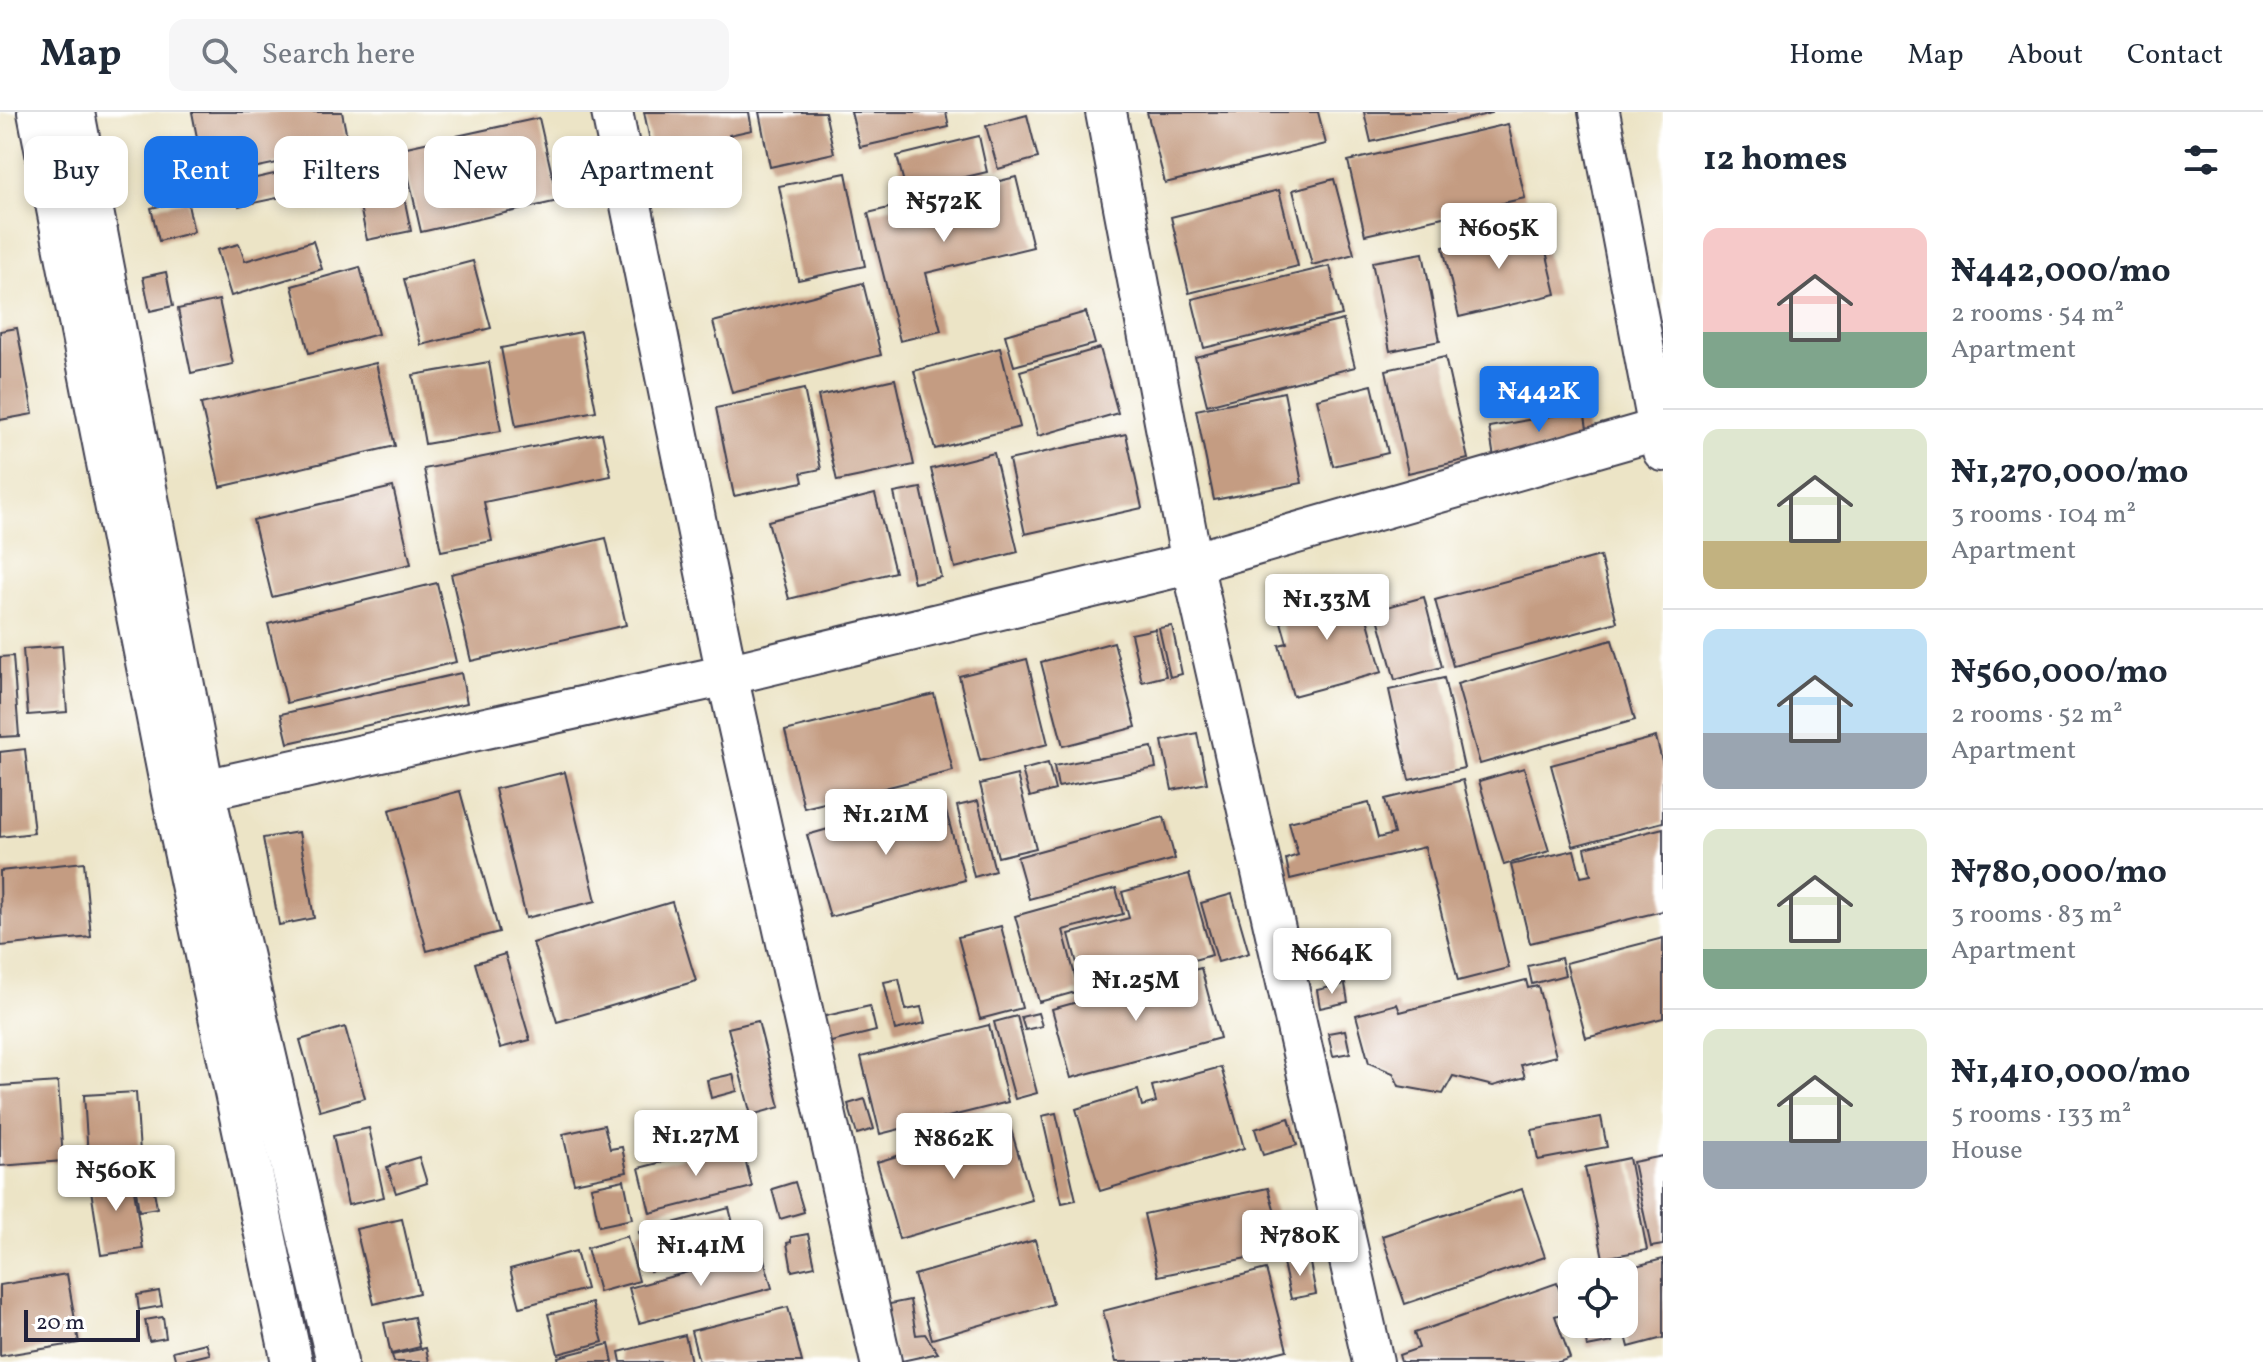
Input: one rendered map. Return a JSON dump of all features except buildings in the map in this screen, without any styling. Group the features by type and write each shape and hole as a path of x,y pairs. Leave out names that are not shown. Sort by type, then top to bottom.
{"street":[{"path":"38,112 172,794 288,1346 328,1322"},
{"path":"74,112 204,790 337,1362"},
{"path":"612,112 727,675 881,1362"},
{"path":"1106,112 1192,563 1373,1362"},
{"path":"204,790 727,675 1192,563 1662,436 1599,112"}]}
